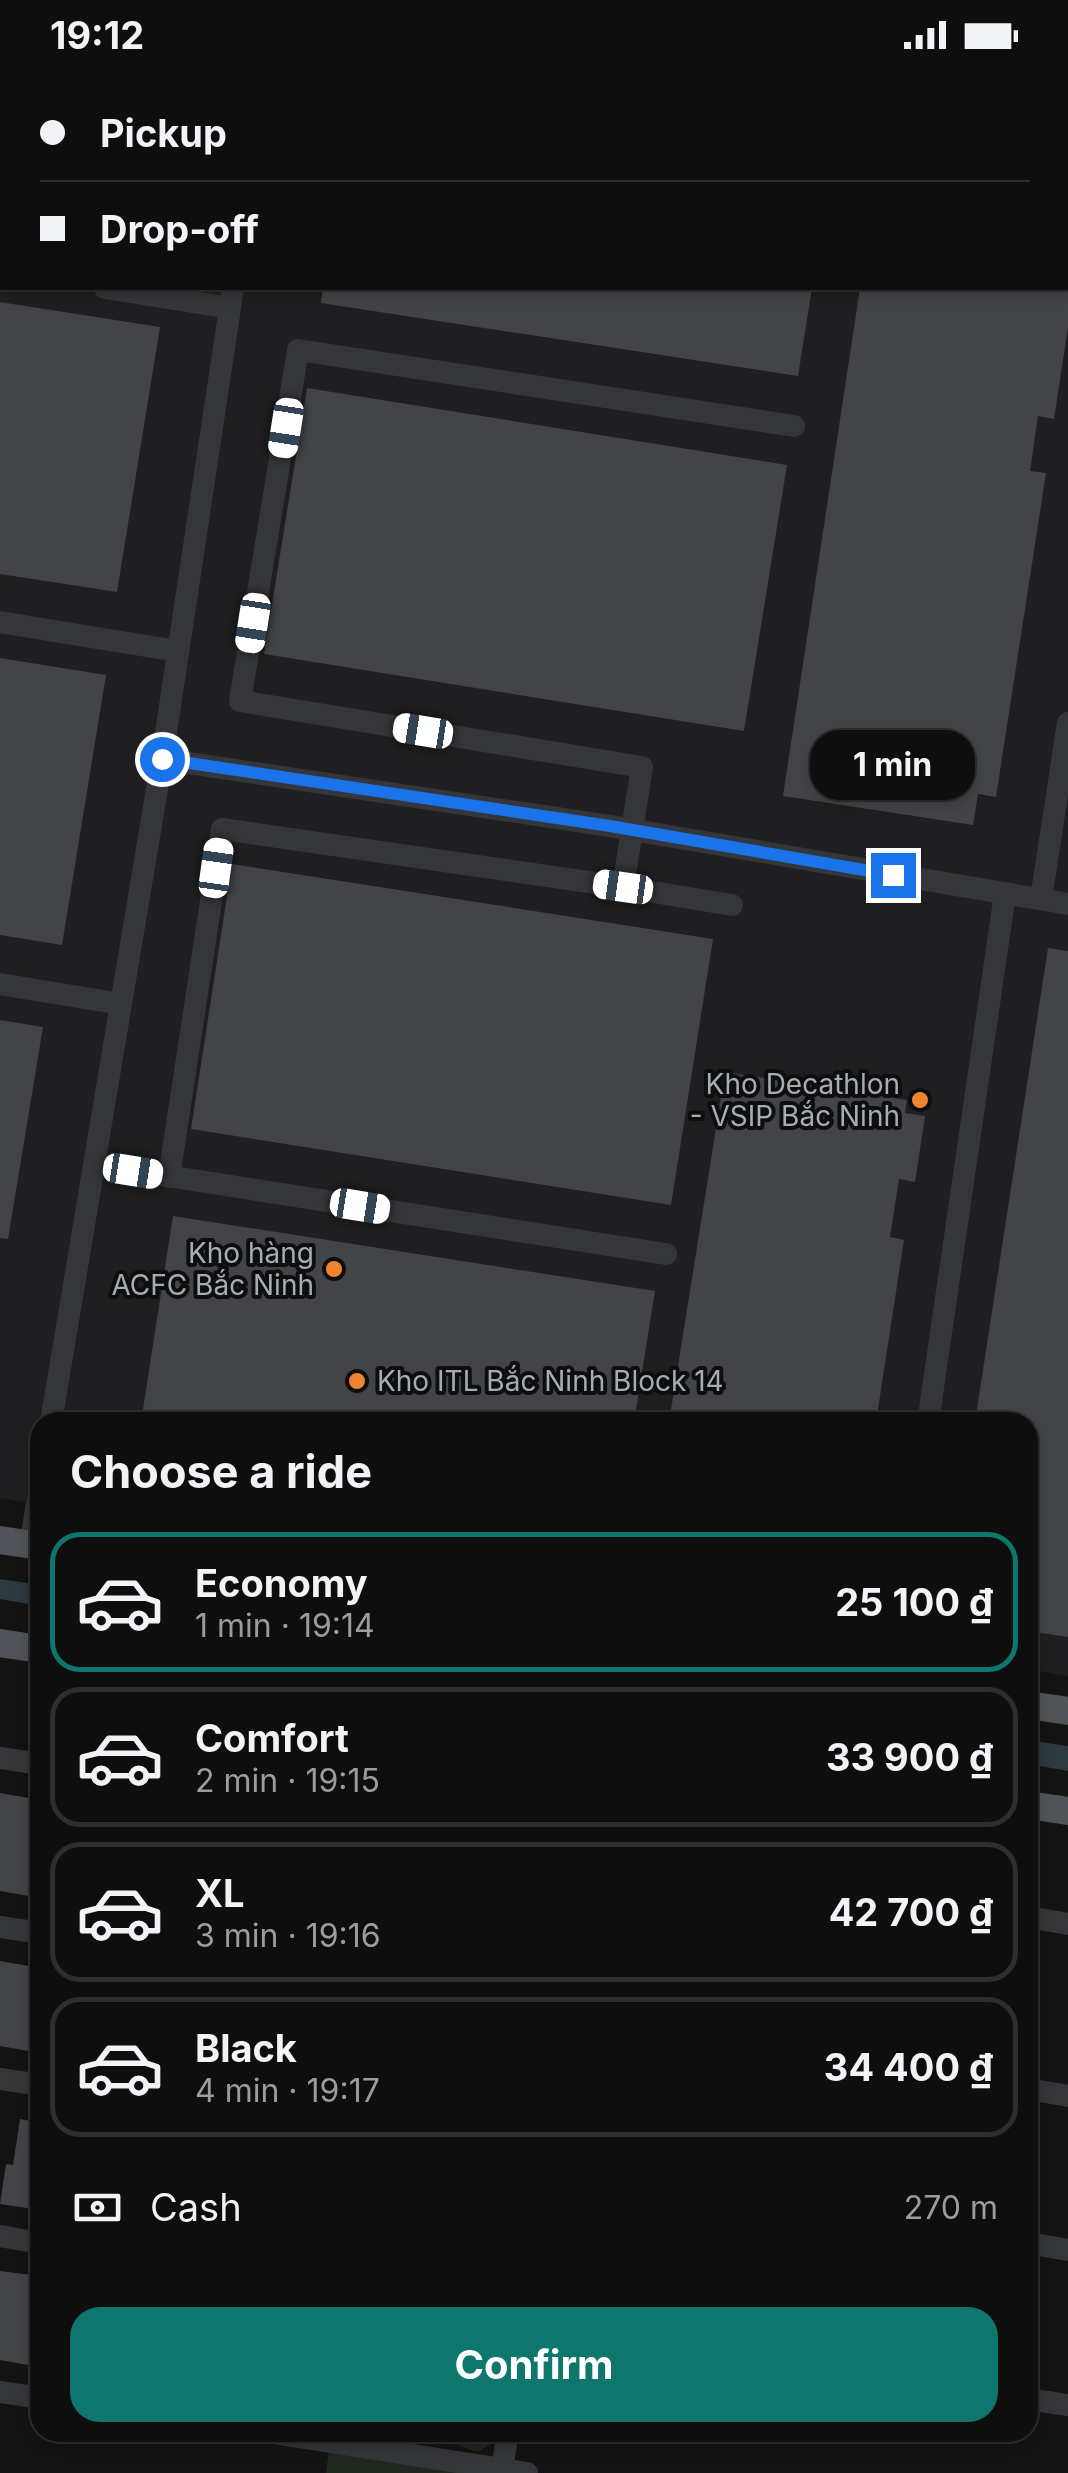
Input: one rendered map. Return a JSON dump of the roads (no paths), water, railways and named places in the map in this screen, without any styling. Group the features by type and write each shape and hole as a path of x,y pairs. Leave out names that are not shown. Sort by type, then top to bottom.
{"main road":[{"path":"0,1540 30,1544"},
{"path":"0,1643 30,1648"},
{"path":"1038,1706 1068,1711"},
{"path":"1038,1806 1068,1811"}],"street":[{"path":"53,1412 97,1166 231,298 131,290"},
{"path":"623,887 642,766 240,701 298,350 794,426"},
{"path":"0,622 177,651"},
{"path":"1040,900 1059,843 1068,723"},
{"path":"162,759 632,830 1068,904"},
{"path":"169,1177 222,829 732,905"},
{"path":"929,1412 1005,894"},
{"path":"0,984 122,1004"},
{"path":"97,1166 666,1254"},
{"path":"0,1758 30,1762"},
{"path":"1038,1920 1068,1924"},
{"path":"0,1927 30,1932"},
{"path":"0,2078 30,2083"},
{"path":"1038,2091 1068,2096"},
{"path":"0,2236 30,2241"},
{"path":"1038,2246 1068,2250"},
{"path":"0,2392 30,2396"},
{"path":"1038,2401 1068,2406"},
{"path":"330,2442 527,2473"},
{"path":"432,2458 434,2442"},
{"path":"502,2468 506,2442"}],"place":[{"name":"Kho Decathlon - VSIP Bắc Ninh","path":"920,1100"},
{"name":"Kho hàng ACFC Bắc Ninh","path":"334,1269"},
{"name":"Kho ITL Bắc Ninh Block 14","path":"357,1381"}]}
